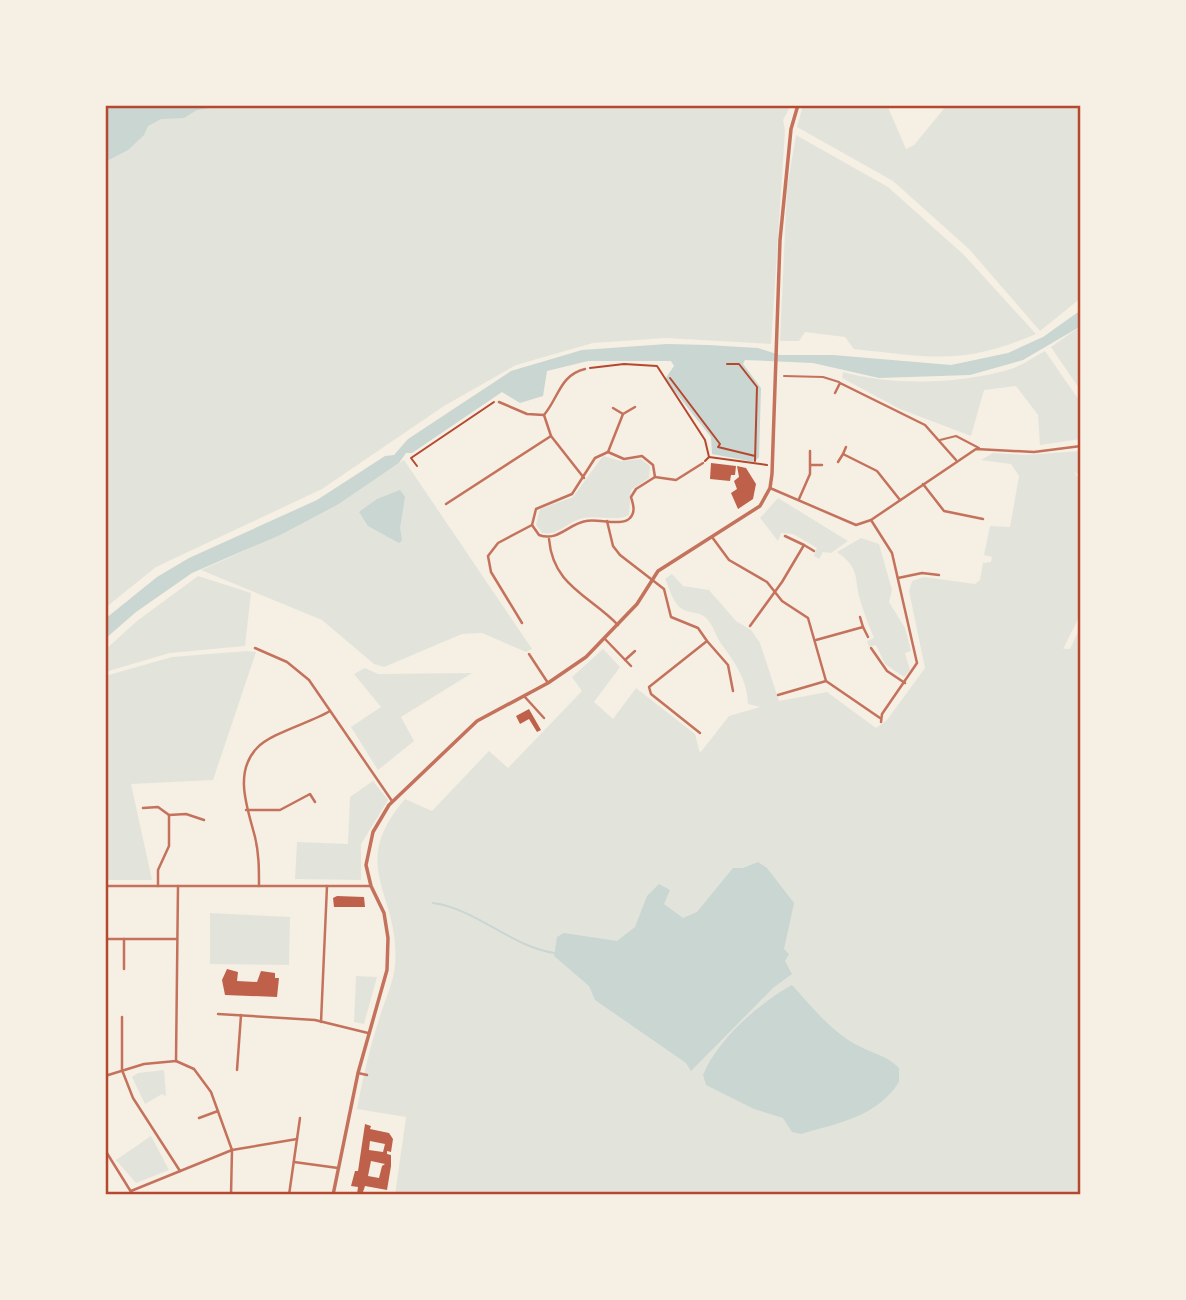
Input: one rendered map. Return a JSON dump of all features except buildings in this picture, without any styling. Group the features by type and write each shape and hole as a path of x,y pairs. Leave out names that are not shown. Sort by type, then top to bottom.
{"street":[{"path":"333,1195 358,1073 387,970 384,913 371,886 366,865 373,832 392,801 472,726 575,667 637,604 664,567 760,506 770,488 780,240 791,128 798,105"},
{"path":"544,415 556,400 558,388 570,374 585,369"},
{"path":"835,393 840,383 925,425 956,460"},
{"path":"499,402 527,414 544,415"},
{"path":"522,623 491,572 489,552 498,543 532,525 536,509 565,498 577,489 596,458 608,452 623,414 635,407"},
{"path":"613,408 623,414"},
{"path":"544,415 551,436 584,478"},
{"path":"446,504 551,436"},
{"path":"770,488 799,499 848,524 871,520 956,460 979,449 1034,452 1081,446"},
{"path":"838,462 846,447"},
{"path":"799,499 811,465 810,451"},
{"path":"608,452 624,459 642,456 648,459 653,465 654,477"},
{"path":"843,454 877,471 900,500"},
{"path":"532,525 539,535 548,537 556,536 580,522 626,521 631,518 633,492 654,477 676,480 703,463"},
{"path":"811,465 822,465"},
{"path":"923,484 944,511 983,519"},
{"path":"712,537 729,559 768,582 782,601 808,618 827,681 881,720 917,663 889,547 871,520"},
{"path":"607,521 613,546 630,565 664,589 671,617 698,628 728,664 733,691"},
{"path":"785,536 814,551"},
{"path":"548,537 550,552 569,587 594,602 618,625"},
{"path":"750,626 782,582 804,545"},
{"path":"898,579 922,573 939,575"},
{"path":"515,613 521,609"},
{"path":"860,617 868,637"},
{"path":"816,640 863,627"},
{"path":"604,639 631,666"},
{"path":"701,733 651,694 649,687 707,640"},
{"path":"256,648 288,662 309,680 392,801"},
{"path":"871,648 887,671 905,683"},
{"path":"625,660 635,651"},
{"path":"529,654 548,684"},
{"path":"778,695 827,681"},
{"path":"524,696 544,718"},
{"path":"259,886 259,858 246,810 244,784 257,748 330,711"},
{"path":"246,810 279,810 310,794 315,802"},
{"path":"143,808 158,807 169,815 186,814 204,820"},
{"path":"158,886 158,870 169,846 169,815"},
{"path":"105,886 371,886"},
{"path":"176,1061 178,886"},
{"path":"321,1022 327,886"},
{"path":"105,939 177,939"},
{"path":"124,939 124,969"},
{"path":"218,1014 321,1022 368,1033"},
{"path":"237,1070 241,1015"},
{"path":"122,1017 122,1070 133,1098 180,1171"},
{"path":"105,1076 122,1070 176,1061 194,1069 204,1080 232,1150 230,1195"},
{"path":"358,1073 367,1075"},
{"path":"200,1118 218,1111"},
{"path":"289,1195 300,1118"},
{"path":"105,1150 132,1193 232,1150 297,1139"},
{"path":"294,1162 338,1168"}],"lane":[{"path":"784,376 823,377 840,383"},
{"path":"940,440 956,436 979,449"}],"path":[{"path":"585,369 625,364 657,366 705,440 709,457"},
{"path":"727,364 739,365 757,387 755,461"},
{"path":"670,378 714,433 720,444 718,447 755,456"},
{"path":"417,466 411,458 492,402 499,402"},
{"path":"709,457 772,466"},
{"path":"703,463 709,457"}],"shaded area":[{"path":"105,105 791,105 783,120 785,130 771,344 666,338 593,343 516,365 444,406 322,489 156,567 105,608"},
{"path":"105,105 230,105 197,110 184,118 161,119 148,126 144,135 128,150 105,162"},
{"path":"803,105 887,105 906,149 914,145 947,105 1081,105 1081,298 1040,331 969,249 893,181 797,127"},
{"path":"796,135 888,187 964,255 1036,334 987,351 946,356 904,355 854,349 845,337 805,332 799,341 780,341 787,188"},
{"path":"1081,310 1081,326 1023,360 970,375 879,378 813,363 745,360 743,364 761,388 759,457 754,462 712,454 711,437 665,379 674,366 671,361 588,361 547,371 543,396 520,403 502,392 412,453 406,453 399,463 337,505 280,535 192,573 136,612 105,639 105,619 157,577 189,558 317,500 385,456 394,455 408,439 511,371 582,350 667,344 758,348 780,355 833,355 951,365 1008,353 1043,337"},
{"path":"1081,326 1081,391 1051,347"},
{"path":"1045,351 1081,403 1081,439 1040,445 1038,415 1016,386 984,390 971,436 900,409 842,378 843,372 905,381 970,378 1011,369"},
{"path":"1081,451 1081,476 1074,472 1081,481 1081,613 1063,649 1070,649 1081,626 1081,1195 395,1195 406,1117 357,1109 370,1051 395,965 395,940 377,863 379,844 388,823 405,799 432,811 489,751 508,768 582,691 572,677 603,649 620,667 594,702 613,719 636,688 695,734 700,753 729,716 760,707 748,704 740,673 708,620 700,614 680,608 674,601 665,579 672,574 683,586 709,590 736,621 751,630 760,643 779,701 827,692 876,728 887,720 925,668 909,591 912,581 924,577 975,584 980,580 983,563 991,562 992,557 984,555 990,526 1010,527 1019,476 1011,464 981,460 993,453 1026,455"},
{"path":"603,456 621,461 641,459 650,466 649,478 631,490 629,515 619,518 584,518 554,532 542,533 536,525 540,509 573,497"},
{"path":"404,460 532,649 526,652 482,633 462,634 384,667 374,664 322,620 201,570 305,520"},
{"path":"400,490 405,497 400,528 402,540 399,543 368,526 359,512 377,499"},
{"path":"778,498 848,541 831,553 823,552 819,559 814,556 817,548 793,534 781,533 778,541 760,518"},
{"path":"861,538 879,544 892,590 889,602 905,628 911,651 905,653 910,670 904,677 885,664 876,645 869,647 867,641 874,638 860,600 855,573 837,552"},
{"path":"198,576 251,593 245,646 170,653 105,672 105,650 137,621"},
{"path":"256,652 213,780 131,784 152,880 105,880 105,676 172,657"},
{"path":"365,668 378,674 472,673 401,717 414,741 378,770 351,727 381,707 354,674"},
{"path":"373,781 388,800 361,844 361,880 295,879 297,842 348,844 350,797"},
{"path":"758,862 767,868 794,903 784,949 789,954 785,961 792,974 773,988 691,1071 686,1063 595,1000 589,986 554,956 557,937 564,933 617,941 635,927 647,896 659,884 670,890 664,904 683,918 697,912 733,868 743,868"},
{"path":"210,913 290,917 289,965 210,964"},
{"path":"356,976 377,977 364,1024 354,1022"},
{"path":"792,985 841,1035 899,1068 899,1082 880,1103 856,1117 801,1134 792,1132 783,1118 754,1109 706,1085 703,1075 718,1048 740,1024"},
{"path":"164,1070 166,1096 162,1094 145,1104 132,1077 138,1073"},
{"path":"151,1136 169,1170 136,1183 116,1160"}],"waterway":[{"path":"433,903 464,912 523,943 554,953"}]}
